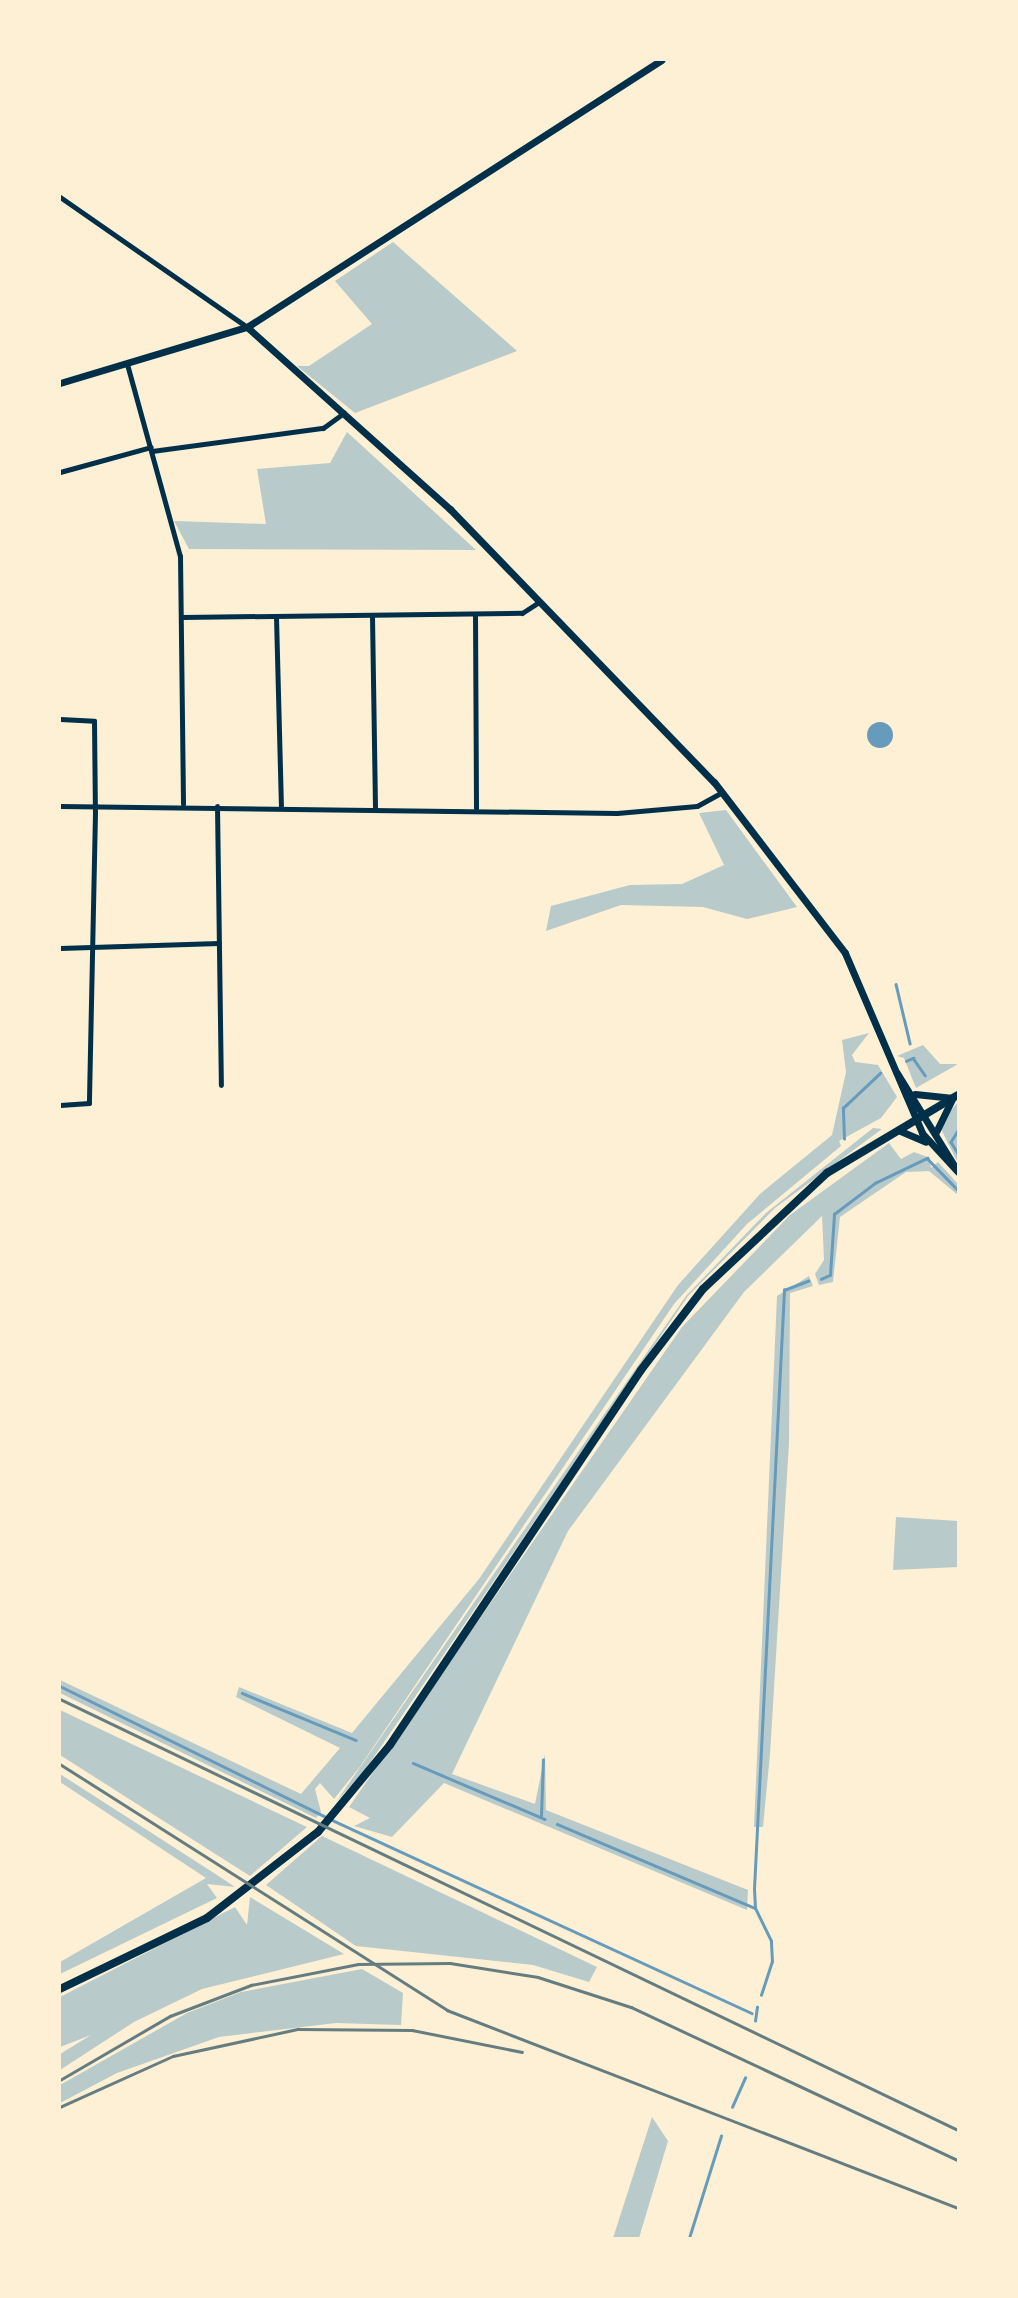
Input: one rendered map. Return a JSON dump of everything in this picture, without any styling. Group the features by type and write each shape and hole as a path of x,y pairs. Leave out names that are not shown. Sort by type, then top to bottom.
{"main road":[{"path":"60,1989 165,1941 243,1895 332,1818 390,1745 688,1307 786,1206 894,1129 955,1097"}],"street":[{"path":"60,381 127,364 247,327 663,60"},
{"path":"60,197 247,327 344,413 539,602 723,792 845,953 915,1118 929,1144 958,1172"},
{"path":"127,364 180,556 183,804"},
{"path":"60,472 151,449 323,428 344,413"},
{"path":"182,617 522,613 539,602"},
{"path":"475,614 476,808"},
{"path":"372,616 375,807"},
{"path":"276,617 281,808"},
{"path":"60,719 94,721 95,807 89,1103 60,1105"},
{"path":"60,806 183,804 281,808 687,808 723,792"},
{"path":"217,806 221,1085"},
{"path":"60,948 219,943"},
{"path":"897,1073 915,1094 958,1172"},
{"path":"915,1094 955,1097 936,1132"},
{"path":"894,1129 929,1144"}],"shaded area":[{"path":"393,242 517,351 355,413 297,366 309,366 372,324 335,281"},
{"path":"347,432 476,550 189,549 174,521 266,524 257,469 330,463"},
{"path":"726,810 797,907 747,919 703,907 621,905 546,931 551,906 630,885 682,884 724,865 699,813"},
{"path":"869,1033 852,1055 855,1062 878,1065 897,1097 881,1118 839,1141 841,1146 747,1224 674,1304 359,1768 334,1799 320,1783 315,1789 321,1812 316,1818 60,1693 60,1680 301,1794 340,1748 236,1697 239,1687 352,1733 479,1579 678,1285 760,1194 832,1135 846,1072 842,1040"},
{"path":"923,1045 940,1064 958,1064 916,1088 904,1058 897,1056"},
{"path":"958,1102 958,1163 939,1125"},
{"path":"873,1128 882,1129 775,1208 688,1296 378,1751 336,1802 686,1296 766,1213"},
{"path":"889,1143 901,1159 914,1152 930,1158 931,1168 938,1162 958,1184 958,1195 929,1171 906,1172 840,1217 833,1282 819,1285 815,1274 824,1260 822,1216 744,1292 568,1531 452,1774 535,1804 545,1754 546,1810 748,1890 747,1910 444,1783 392,1837 354,1826 370,1818 349,1807 682,1327 790,1215"},
{"path":"809,1276 813,1286 790,1293 789,1443 770,1754 763,1827 754,1827 777,1296"},
{"path":"896,1517 958,1521 958,1567 893,1570"},
{"path":"60,1710 307,1827 250,1876 60,1755"},
{"path":"60,1774 235,1887 207,1884 217,1898 60,1974 60,1962 206,1878 60,1782"},
{"path":"322,1836 597,1967 589,1982 533,1965 356,1946 266,1885"},
{"path":"250,1897 344,1954 202,1989 134,2022 60,2070 60,2054 91,2035 60,2047 60,1997 235,1907 247,1925"},
{"path":"362,1969 403,1993 401,2025 336,2023 219,2037 117,2073 60,2103 60,2085 187,2013 241,1992"},
{"path":"652,2117 668,2141 639,2238 613,2238"}],"water":[{"path":"880,722 889,726 893,735 889,744 880,748 871,744 867,735 871,726"}],"waterway":[{"path":"896,984 910,1043"},
{"path":"906,1061 913,1058 925,1075"},
{"path":"844,1139 843,1108 880,1073"},
{"path":"958,1131 951,1142 958,1153"},
{"path":"821,1279 830,1275 834,1214 875,1183 927,1158 958,1190"},
{"path":"761,1995 772,1962 771,1941 755,1908 754,1889 784,1290 808,1281"},
{"path":"60,1686 326,1817"},
{"path":"242,1693 356,1740"},
{"path":"541,1816 543,1760"},
{"path":"413,1763 545,1819"},
{"path":"332,1820 752,2013"},
{"path":"557,1824 755,1908"},
{"path":"755,2021 757,2007"},
{"path":"732,2107 745,2078"},
{"path":"689,2238 721,2136"}],"railway":[{"path":"60,1699 958,2130"},
{"path":"60,1764 447,2010 958,2208"},
{"path":"60,2080 170,2016 251,1985 358,1964 450,1963 538,1977 631,2007 958,2160"},
{"path":"60,2107 173,2056 298,2029 412,2030 522,2052"}]}
